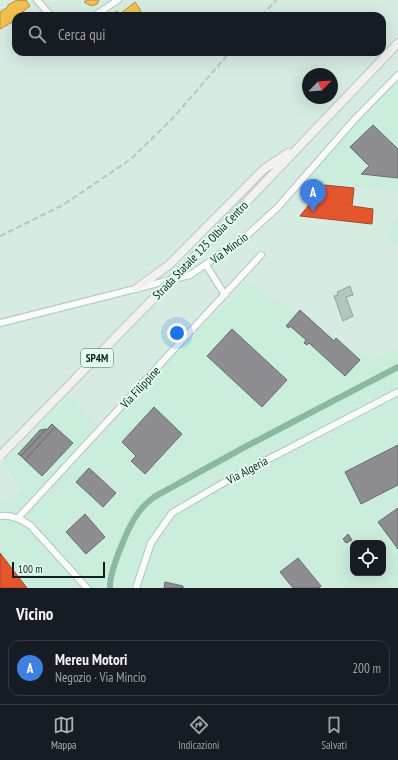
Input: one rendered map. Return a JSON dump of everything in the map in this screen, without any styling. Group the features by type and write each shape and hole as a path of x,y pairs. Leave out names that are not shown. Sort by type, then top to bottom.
{"main road":[{"name":"Strada Statale 125 Olbia Centro","path":"386,55 398,42"},
{"name":"Strada Statale 125 Olbia Centro","path":"0,456 194,258 385,56"},
{"path":"137,288 169,265 264,169 300,145"}],"street":[{"path":"37,0 48,12"},
{"path":"100,12 117,0"},
{"name":"Via Mincio","path":"0,323 190,275 206,266 243,239 278,207 355,119 398,75"},
{"name":"Via Filippine","path":"18,518 261,255"},
{"path":"206,266 225,295"},
{"name":"Via Algeria","path":"136,588 151,543 172,513 230,479 398,392"},
{"path":"0,516 18,518 30,525 87,588"}],"shaded area":[{"path":"398,79 398,192 300,179"},
{"path":"398,215 398,247 388,238"},
{"path":"249,283 372,360 398,349 398,588 0,588 0,504 22,492 4,461 68,396 98,426"}],"building: Abitazioni":[{"path":"17,0 26,0 30,6 22,12 12,12 12,22 0,29 0,12 8,7 8,5"},
{"path":"87,0 99,0 97,4 91,6 84,2"},
{"path":"135,2 141,11 140,12 122,12"}],"building: Negozi":[{"path":"325,185 354,188 352,206 373,209 372,224 300,216"},
{"path":"0,553 27,588 0,588"}],"building: Industria":[{"path":"373,125 398,149 398,178 361,174 369,166 350,147"},
{"path":"300,310 334,341 336,338 360,360 345,376 309,343 307,345 304,343 306,340 290,326 289,328 286,326"},
{"path":"232,329 287,380 262,407 207,356"},
{"path":"154,407 182,434 145,474 131,461 136,456 122,442"},
{"path":"52,424 55,427 25,460 21,456"},
{"path":"55,427 73,443 42,476 25,460"},
{"path":"46,429 21,456 18,454 40,430"},
{"path":"398,445 398,485 361,504 345,472"},
{"path":"89,468 116,493 103,507 76,482"},
{"path":"398,508 398,549 378,522"},
{"path":"85,514 105,537 86,554 66,532"},
{"path":"348,534 352,540 346,543 343,539"},
{"path":"298,558 321,586 319,588 293,588 280,572"},
{"path":"165,582 183,586 183,588 164,588"}],"building: Altro":[{"path":"350,286 353,295 346,297 353,316 343,321 334,296 338,295 337,292"}],"waterway":[{"path":"110,588 113,570 126,535 137,514 154,497 243,448 398,367"}],"railway":[{"path":"266,12 276,0"},
{"path":"0,236 63,205 131,159 173,118 227,56"}],"place":[{"name":"Mereu Motori","path":"313,212"}]}
